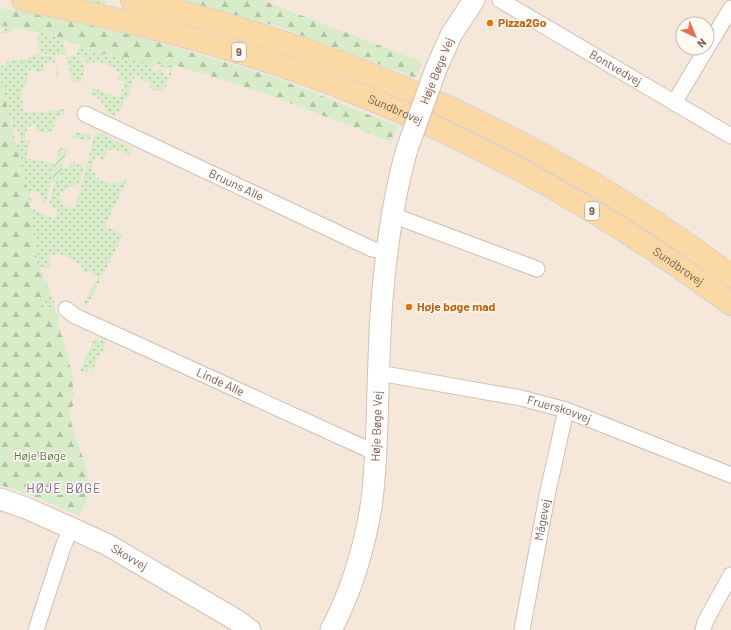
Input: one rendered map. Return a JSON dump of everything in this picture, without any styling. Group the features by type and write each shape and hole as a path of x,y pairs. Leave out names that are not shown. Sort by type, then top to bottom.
{"main road":[{"name":"Sundbrovej","path":"23,0 142,25 246,54 342,88 401,113 445,132 510,165 577,202 651,248 731,304"},
{"name":"Sundbrovej","path":"132,0 242,29 304,49 399,86 488,126 619,199 689,245 731,276"},
{"path":"445,132 646,258 731,321"},
{"path":"619,199 675,228 731,263"}],"street":[{"name":"Høje Bøge Vej","path":"331,630 346,597 362,548 371,506 376,453 381,313 387,252 398,181 407,148 436,69 451,35 474,0"},
{"name":"Bontvedvej","path":"500,0 731,136"},
{"path":"715,35 731,8"},
{"path":"674,103 702,56"},
{"name":"Bruuns Alle","path":"85,114 372,250 387,252"},
{"path":"392,215 537,269"},
{"name":"Linde Alle","path":"66,309 76,316 376,453"},
{"name":"Fruerskovvej","path":"379,373 521,398 566,410 731,475"},
{"name":"Mågevej","path":"522,630 548,491 566,410"},
{"name":"Skovvej","path":"0,499 26,508 108,546 236,620 250,630"},
{"path":"36,630 63,546 71,528"},
{"path":"703,630 705,622 731,574"}],"shaded area":[{"path":"0,0 731,0 731,630 0,630"}],"green space":[{"path":"69,0 102,0 105,1 106,6"},
{"path":"178,0 262,0 422,62 416,78 277,26"},
{"path":"0,8 71,21 151,40 274,77 398,126 392,142 261,92 175,65 143,62 87,50 75,43 50,34 0,25"},
{"path":"0,25 12,27 12,33 0,33 0,31 3,31 2,26"},
{"path":"39,32 63,38 76,43 74,45 66,40 63,40 67,56 64,56 61,53 58,56 39,53"},
{"path":"80,46 93,51 124,58 175,65 164,90 161,89 160,91 156,91 149,88 152,84 147,81 141,82 142,79 135,76 128,98 125,98 119,112 116,111 114,116 107,113 101,101 90,94 93,88 119,98 125,82 118,79 121,73 116,71 116,69 98,61 87,63 82,57 76,54","holes":["155,64 170,70 168,78 161,72 162,69 156,71 152,69"]},
{"path":"36,54 55,58 59,78 57,79 55,62 43,63 44,71 36,72 35,69 27,71 28,79 21,92 24,113 38,111 39,113 65,109 65,115 56,116 57,121 53,122 54,129 52,131 46,133 36,131 37,125 28,126 24,140 30,141 26,158 55,164 46,203 42,202 43,199 39,197 40,193 34,193 35,191 32,190 29,197 33,199 30,203 16,145 21,142 17,128 13,129 0,76 0,66 6,65 6,61 27,59"},
{"path":"74,55 79,57 83,66 86,67 80,82 82,83 81,85 77,81 73,82 66,58"},
{"name":"Høje Bøge","path":"0,76 30,203 37,264 48,290 41,307 54,308 56,310 61,332 60,334 62,335 74,381 72,380 75,398 72,395 70,397 73,400 73,406 70,410 70,418 84,460 88,481 86,502 79,516 41,499 0,485"},
{"path":"76,132 91,134 89,141 72,137 71,139 69,138"},
{"path":"96,133 132,148 129,155 115,149 113,151 108,149 103,160 96,156 91,171 96,174 95,177 111,184 113,182 121,182 122,180 128,178 105,226 123,235 89,302 85,306 83,305 98,277 89,272 80,270 82,265 60,254 50,255 50,265 48,269 39,266 54,301 54,308 41,307 41,304 45,300 37,264 30,208 54,219 58,210 49,205 54,184 58,184 62,169 69,167 72,162 84,165 80,182 65,191 62,191 59,198 63,200 62,205 74,209"},
{"path":"59,148 67,149 58,184 51,183"},
{"path":"95,338 100,341 102,338 107,340 91,375 89,374 92,369 89,368 87,373 80,370"}],"place":[{"name":"Pizza2Go","path":"490,23"},
{"name":"Høje bøge mad","path":"409,307"}],"district":[{"name":"HØJE BØGE","path":"64,488"}]}
